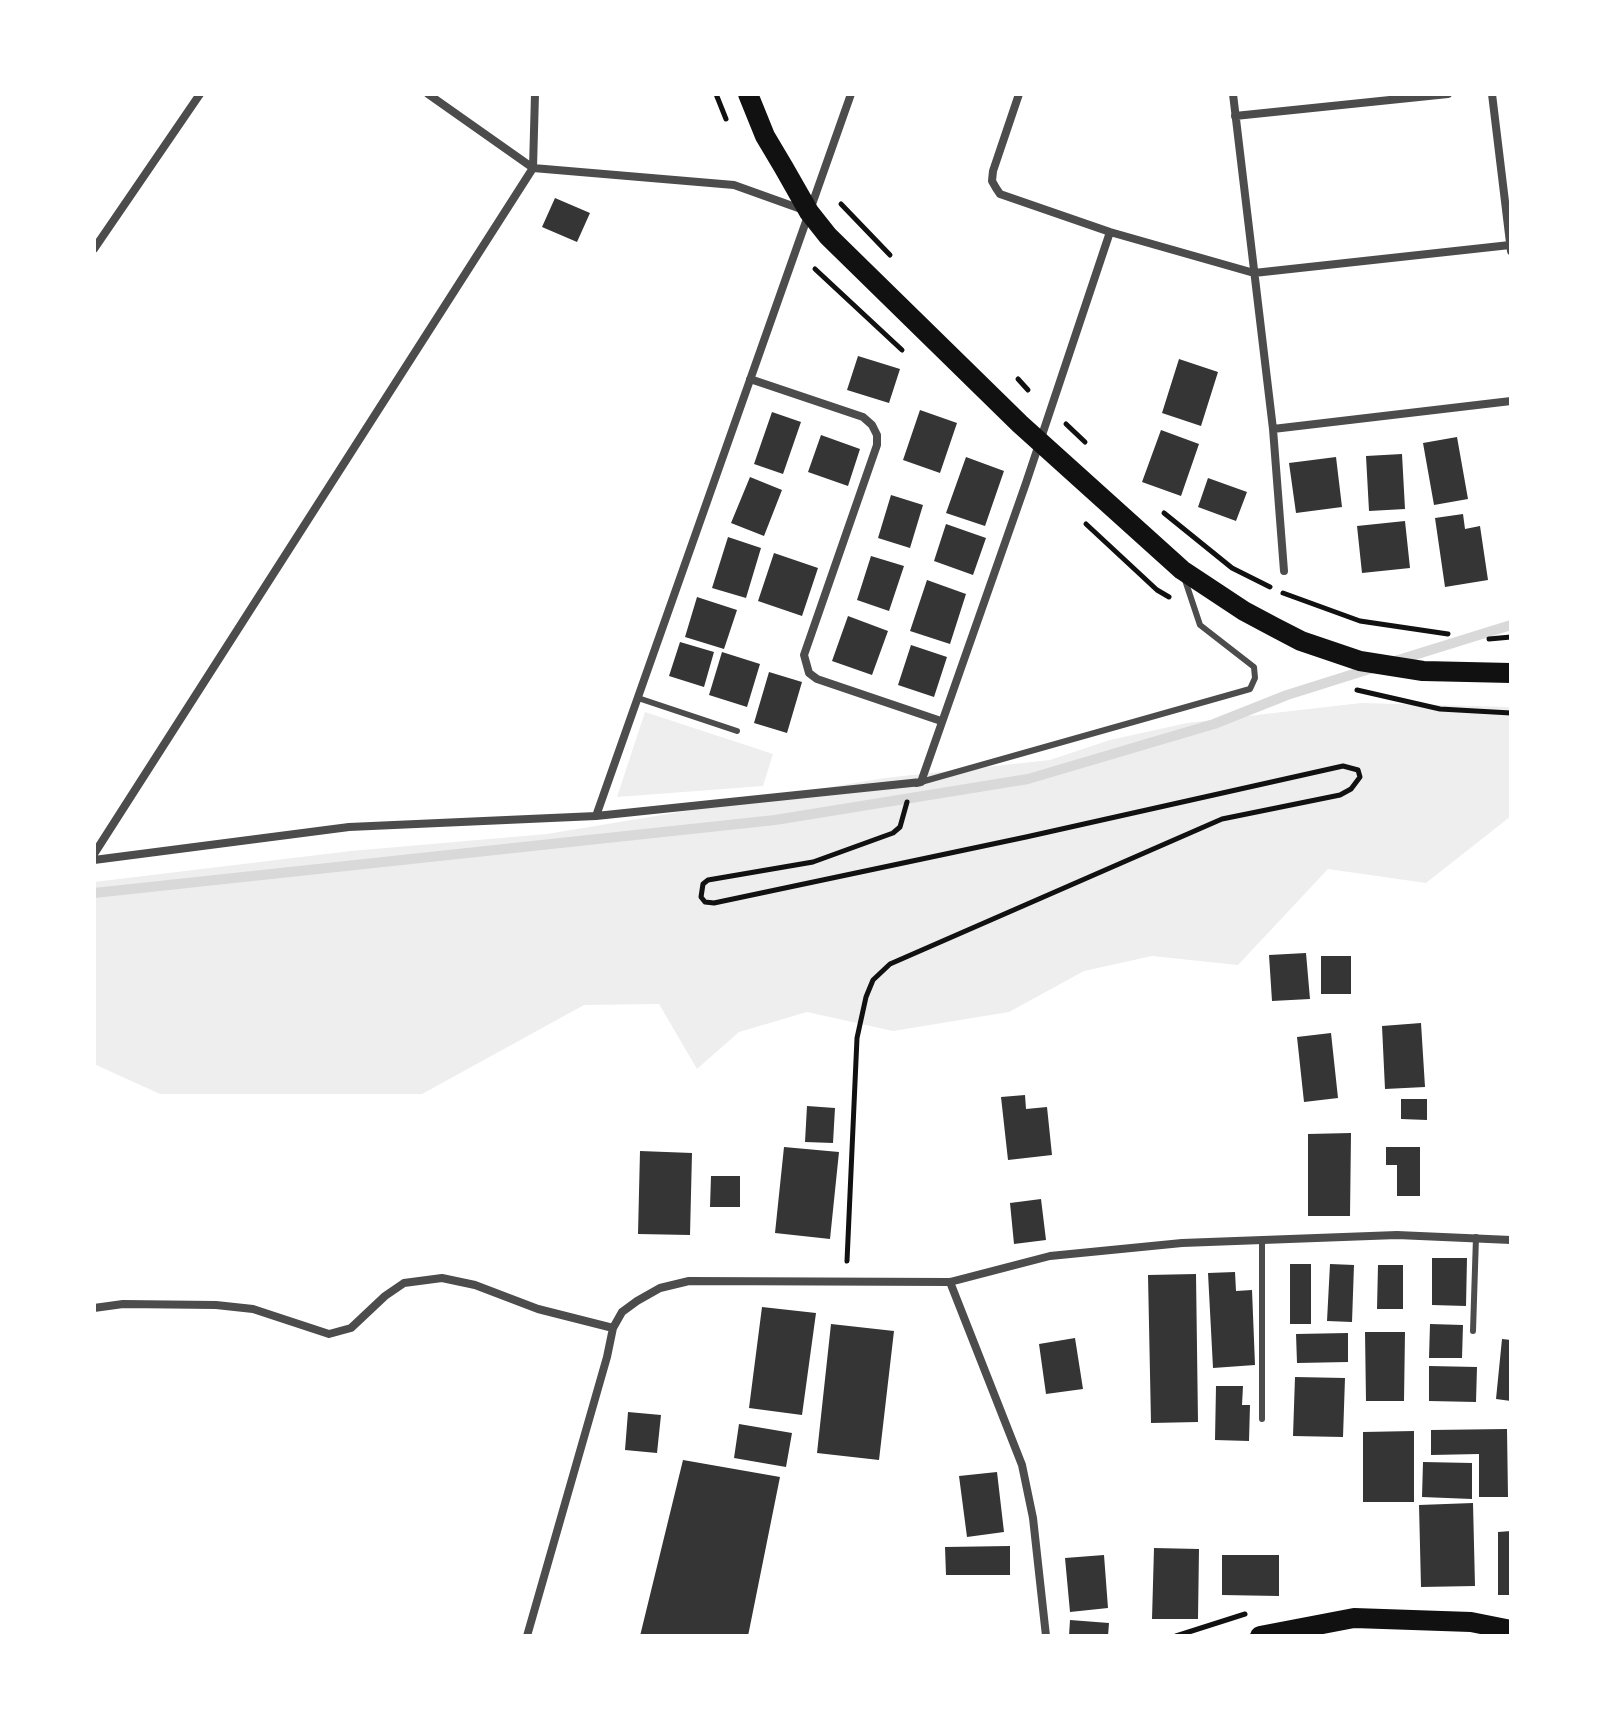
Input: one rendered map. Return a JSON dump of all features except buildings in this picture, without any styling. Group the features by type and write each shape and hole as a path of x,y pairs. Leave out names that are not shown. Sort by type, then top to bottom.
{"main road":[{"path":"748,94 765,136 809,212 828,236 1040,441 1182,570 1244,611 1301,641 1360,661 1423,671 1511,673"},
{"path":"1272,1634 1354,1618 1471,1622 1511,1630"}],"street":[{"path":"94,248 200,94"},
{"path":"428,94 533,168 734,185 809,212"},
{"path":"94,854 533,168 535,94"},
{"path":"596,816 851,94"},
{"path":"1019,94 993,171 992,181 1000,194 1110,232 1254,273 1511,248 1492,94"},
{"path":"1233,94 1273,429 1284,571"},
{"path":"1235,116 1448,94"},
{"path":"94,860 349,827 596,816 918,783 1040,441 1110,232"},
{"path":"750,379 863,417 877,435 877,445 804,655 809,673 817,679 941,721"},
{"path":"1273,429 1511,401"},
{"path":"527,1636 613,1328 622,1312 660,1288 689,1281 950,1282 1050,1256 1182,1243 1397,1235 1511,1240"},
{"path":"94,1308 123,1304 216,1305 253,1309 329,1334 351,1328 404,1283 442,1278 475,1285 538,1309 613,1328"},
{"path":"950,1282 1022,1465 1033,1518 1046,1636"}],"lane":[{"path":"918,783 1250,689 1255,678 1254,667 1200,625 1182,570"},
{"path":"638,698 737,731"},
{"path":"1473,1331 1476,1237"},
{"path":"1262,1241 1262,1419"}],"path":[{"path":"1066,424 1086,443"},
{"path":"1159,509 1232,568 1293,598 1360,621 1448,634"},
{"path":"1489,639 1511,637"},
{"path":"1344,686 1440,709 1511,713"},
{"path":"846,1283 857,1038 873,980 890,964 1222,819 1340,795 1351,789 1360,777 1358,770 1343,766 714,903 705,902 701,897 703,884 708,880 813,862 893,833 902,822"}],"shaded area":[{"path":"1361,703 1511,707 1511,816 1426,883 1328,869 1238,965 1152,956 1084,971 1009,1012 893,1031 807,1012 739,1032 697,1069 659,1004 584,1005 422,1094 160,1094 94,1064 94,882 351,851 547,834 885,778 1050,760 1110,740 1187,723"},
{"path":"645,712 773,754 763,786 617,797"}],"waterway":[{"path":"1395,661 1511,625"},
{"path":"94,893 775,820 1028,779 1214,724 1287,695 1376,667"}]}
